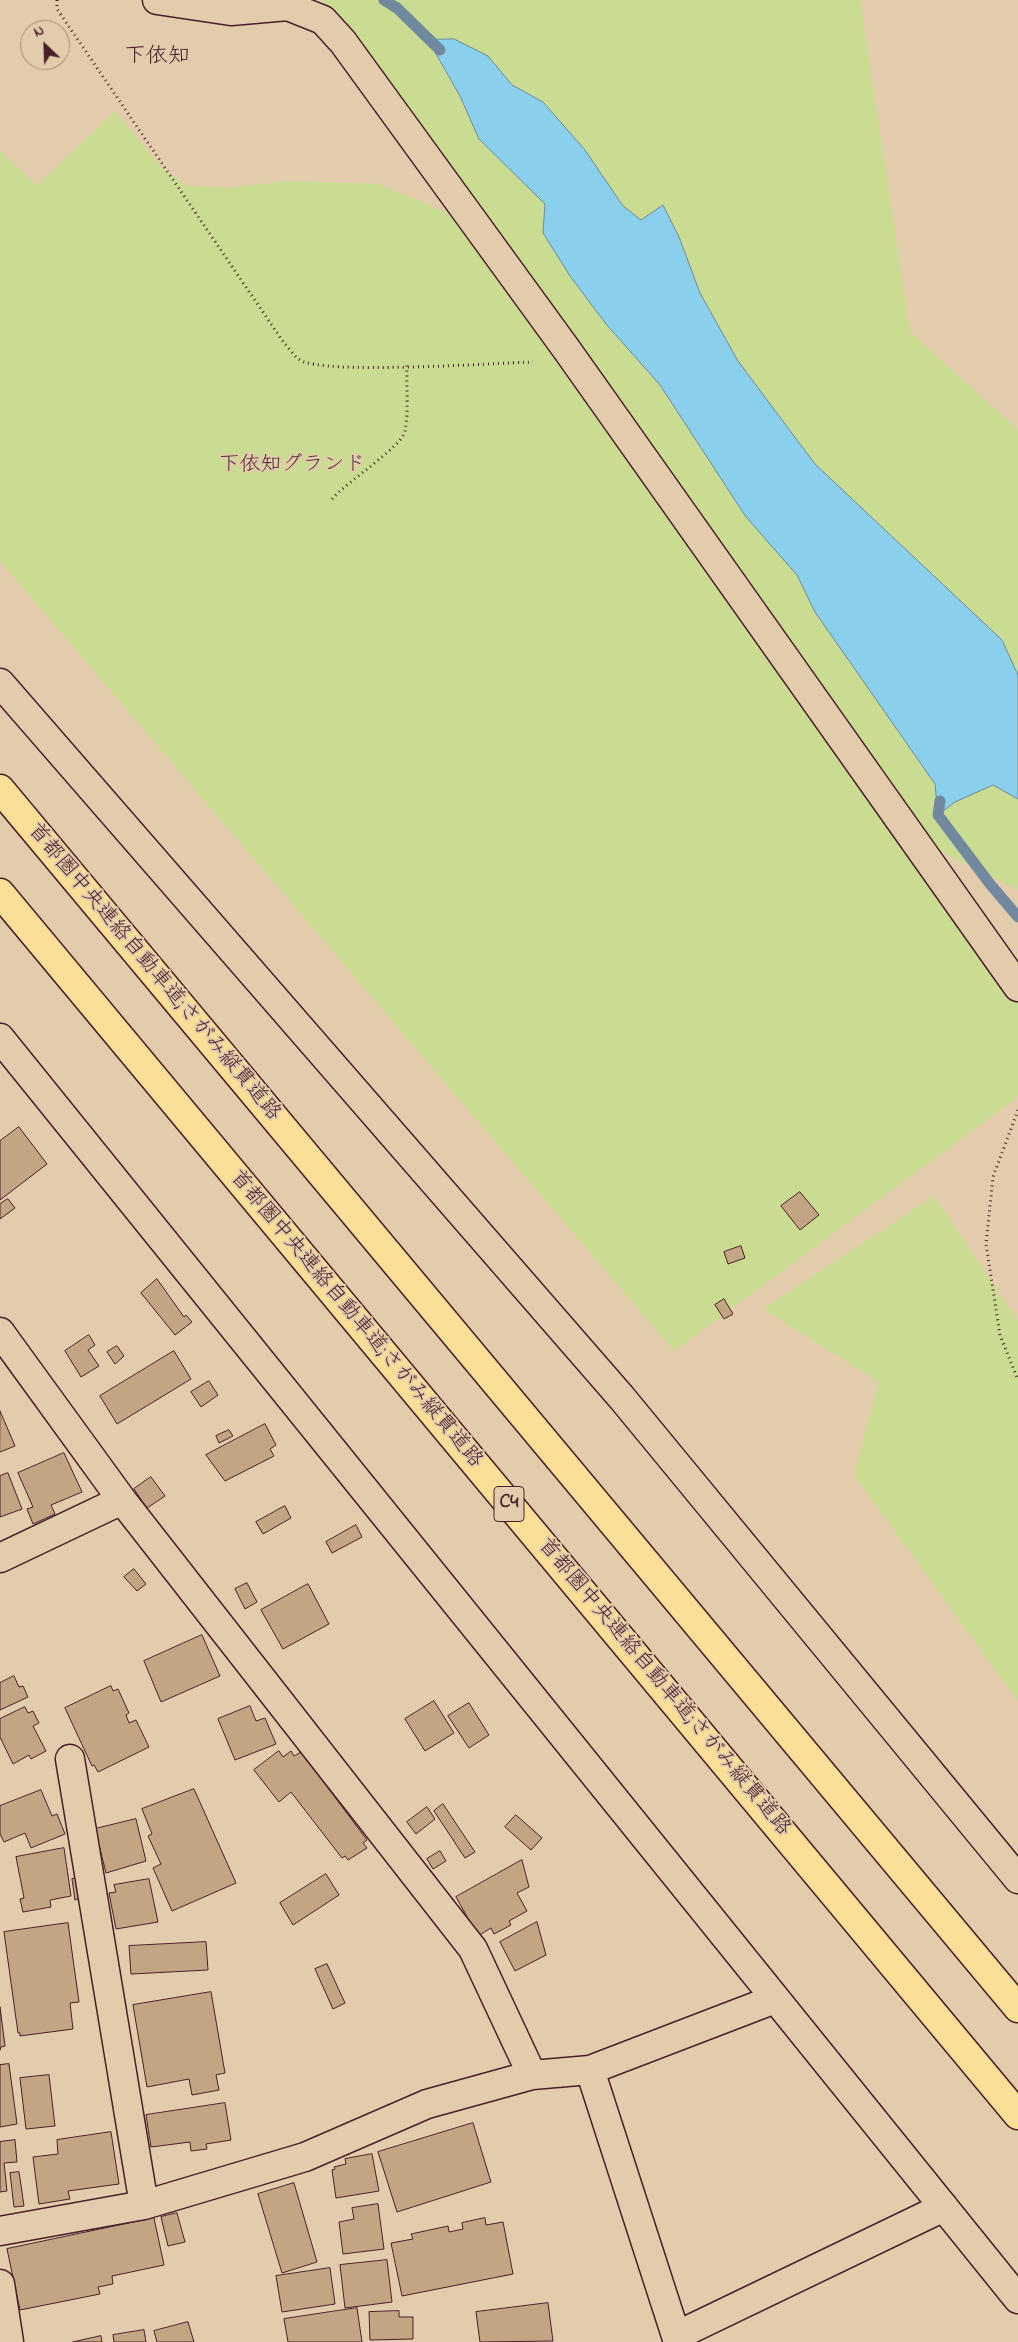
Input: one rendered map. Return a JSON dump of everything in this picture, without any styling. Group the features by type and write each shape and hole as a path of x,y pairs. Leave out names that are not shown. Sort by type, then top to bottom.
{"highway":[{"name":"首都圏中央連絡自動車道;さがみ縦貫道路","path":"0,789 1018,2008"},
{"name":"首都圏中央連絡自動車道;さがみ縦貫道路","path":"0,893 1018,2115"}],"street":[{"path":"157,0 230,11 288,6 323,20 343,42 567,350 1018,988"},
{"path":"0,683 622,1398 1018,1879"},
{"path":"0,1038 1018,2299"},
{"path":"4,1347 473,1949 532,2075"},
{"path":"0,1558 122,1500"},
{"path":"70,1759 144,2205"},
{"path":"0,2231 144,2205 305,2157 427,2104 532,2075 590,2070 776,1999"},
{"path":"590,2070 677,2339 944,2208"},
{"path":"0,2284 9,2342"}],"path":[{"path":"57,0 57,9 284,343 300,360 322,365 362,367 533,362 567,350"},
{"path":"332,499 340,489 391,450 405,433 407,365"},
{"path":"1018,1110 993,1177 986,1244 1000,1335 1018,1380"}],"green space":[{"name":"下依知グランド","path":"321,0 860,0 910,332 1018,430 1018,890 917,839 1018,978 1018,1097 674,1351 0,561 0,151 37,186 115,111 162,168 187,186 228,188 287,181 378,184 460,218 685,523"},
{"path":"934,1196 1018,1321 1018,1701 854,1475 879,1382 763,1309"}],"water":[{"path":"454,39 488,56 512,85 543,102 585,150 623,206 641,220 663,205 679,237 700,293 738,361 815,464 1002,640 1018,675 1018,799 993,785 955,802 938,815 935,784 815,612 797,575 746,517 660,385 606,324 570,276 543,233 545,204 479,139 460,96 428,40"}],"building":[{"path":"19,1127 47,1164 0,1200 0,1141"},
{"path":"800,1192 819,1215 800,1230 781,1206"},
{"path":"8,1199 15,1208 0,1219 0,1204"},
{"path":"741,1246 745,1258 728,1264 724,1252"},
{"path":"157,1279 184,1317 186,1315 192,1322 175,1335 141,1293"},
{"path":"724,1299 733,1314 724,1319 715,1305"},
{"path":"89,1335 95,1345 88,1350 99,1366 81,1377 65,1351"},
{"path":"117,1346 124,1356 115,1364 107,1352"},
{"path":"174,1351 191,1379 117,1424 100,1396"},
{"path":"209,1381 218,1395 201,1407 191,1392"},
{"path":"0,1411 15,1446 0,1452"},
{"path":"265,1424 276,1445 270,1449 274,1456 225,1481 206,1455"},
{"path":"229,1430 233,1436 219,1443 216,1436"},
{"path":"64,1453 82,1492 51,1505 55,1514 33,1524 27,1509 33,1507 18,1473"},
{"path":"8,1473 22,1509 0,1517 0,1476"},
{"path":"151,1477 165,1496 147,1508 134,1489"},
{"path":"285,1506 291,1518 263,1534 256,1522"},
{"path":"356,1525 362,1537 332,1553 326,1542"},
{"path":"134,1569 146,1584 137,1591 124,1577"},
{"path":"247,1583 257,1602 245,1609 235,1589"},
{"path":"308,1584 329,1624 283,1649 261,1610"},
{"path":"202,1635 220,1676 161,1702 144,1661"},
{"path":"14,1676 19,1687 23,1686 28,1697 0,1710 0,1683"},
{"path":"111,1686 113,1691 118,1689 129,1713 126,1715 129,1723 136,1720 149,1747 98,1772 94,1765 92,1766 65,1708"},
{"path":"434,1701 454,1733 425,1751 405,1719"},
{"path":"469,1703 489,1735 469,1748 448,1716"},
{"path":"250,1706 256,1721 265,1718 276,1744 235,1760 218,1719"},
{"path":"25,1707 28,1713 33,1711 39,1723 33,1726 46,1751 31,1759 29,1755 13,1764 0,1737 0,1719"},
{"path":"279,1751 283,1757 291,1751 294,1756 301,1752 367,1840 363,1843 367,1848 348,1860 345,1856 342,1858 291,1792 279,1802 254,1770"},
{"path":"194,1789 236,1883 172,1911 153,1868 161,1864 148,1836 152,1834 142,1809"},
{"path":"41,1790 52,1816 57,1814 65,1834 31,1848 25,1833 4,1842 0,1834 0,1806"},
{"path":"443,1804 475,1852 465,1858 434,1811"},
{"path":"427,1807 435,1819 416,1834 407,1822"},
{"path":"516,1815 542,1838 531,1850 505,1827"},
{"path":"136,1819 146,1861 106,1873 95,1829"},
{"path":"64,1848 71,1896 50,1900 51,1907 23,1912 20,1899 24,1898 16,1857"},
{"path":"440,1851 446,1861 433,1869 427,1859"},
{"path":"522,1860 529,1887 517,1893 527,1911 509,1921 511,1925 494,1934 491,1928 478,1936 456,1897"},
{"path":"326,1874 339,1895 293,1925 280,1903"},
{"path":"81,1877 84,1897 75,1900 72,1879"},
{"path":"149,1879 158,1922 116,1929 109,1893 116,1892 114,1885"},
{"path":"537,1922 546,1955 515,1971 500,1942"},
{"path":"68,1923 79,2002 70,2003 73,2029 20,2036 20,2033 18,2033 4,1932"},
{"path":"206,1942 208,1970 131,1974 129,1946"},
{"path":"327,1964 345,2003 333,2009 315,1969"},
{"path":"211,1992 225,2073 216,2075 219,2090 192,2095 189,2079 147,2087 133,2005"},
{"path":"0,2007 5,2046 1,2047 0,2050"},
{"path":"9,2064 17,2124 0,2127 0,2065"},
{"path":"49,2075 55,2126 26,2129 20,2078"},
{"path":"225,2103 231,2140 206,2144 207,2149 191,2151 190,2142 151,2147 146,2115"},
{"path":"473,2123 491,2182 397,2212 378,2152"},
{"path":"111,2132 119,2184 68,2191 70,2199 39,2204 33,2157 58,2154 57,2140"},
{"path":"15,2140 17,2162 4,2163 7,2191 0,2192 0,2142"},
{"path":"372,2154 379,2191 336,2198 332,2170 335,2169 334,2167 346,2164 345,2159"},
{"path":"19,2172 24,2206 14,2207 10,2173"},
{"path":"294,2183 317,2262 282,2273 258,2194"},
{"path":"378,2204 384,2249 343,2254 339,2222 354,2219 352,2208"},
{"path":"177,2213 185,2242 168,2246 161,2217"},
{"path":"154,2218 164,2265 112,2276 113,2284 98,2287 100,2294 20,2310 7,2249"},
{"path":"485,2218 486,2225 503,2222 513,2274 402,2296 391,2243 413,2239 411,2234 448,2226 449,2232 463,2229 462,2223"},
{"path":"387,2260 392,2302 345,2308 340,2265"},
{"path":"330,2268 335,2304 282,2312 276,2276"},
{"path":"548,2303 553,2341 480,2342 476,2312"},
{"path":"357,2308 362,2342 288,2342 284,2319"},
{"path":"399,2311 399,2317 413,2317 413,2339 370,2340 369,2312"},
{"path":"188,2322 194,2342 157,2342 154,2331"},
{"path":"144,2330 146,2342 114,2342 113,2335"},
{"path":"101,2336 102,2342 73,2342"}],"waterway":[{"path":"384,0 397,8 440,50"},
{"path":"940,801 938,815 990,884 1018,917"}],"district":[{"name":"下依知","path":"157,58"}]}
